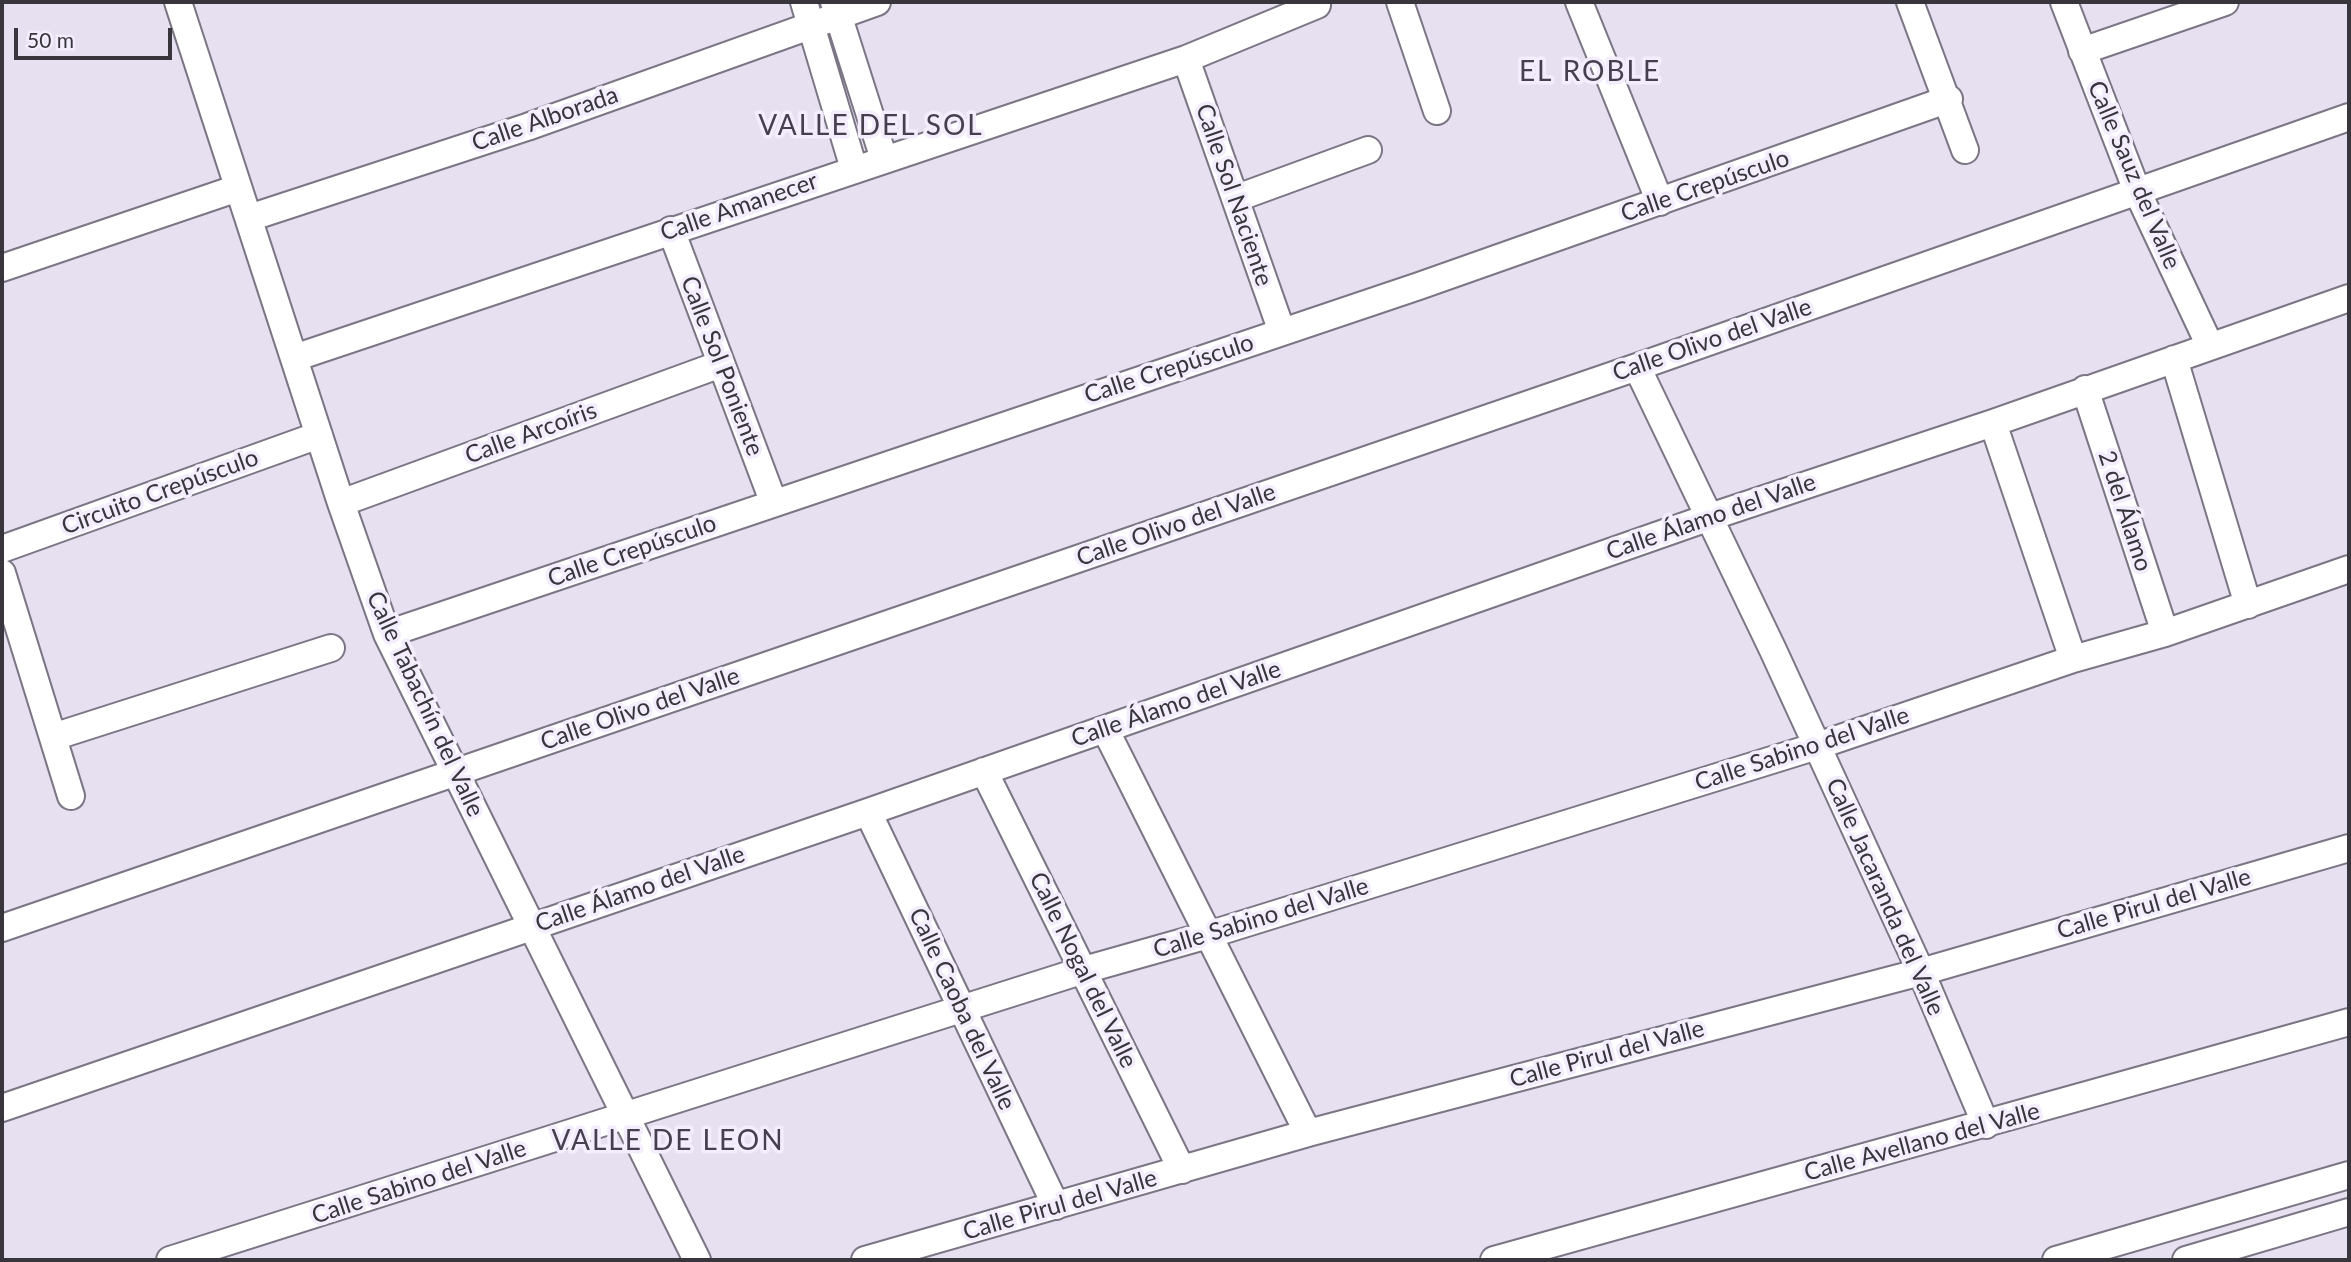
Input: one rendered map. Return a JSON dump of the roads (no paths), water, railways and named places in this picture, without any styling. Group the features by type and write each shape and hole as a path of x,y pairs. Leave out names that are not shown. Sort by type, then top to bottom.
{"street":[{"name":"Calle Tabachín del Valle","path":"178,2 318,435 387,634 696,1260"},
{"name":"Calle Alborada","path":"249,218 527,127 807,13 877,2"},
{"path":"1400,2 1437,111"},
{"path":"1579,2 1660,202"},
{"path":"1910,2 1965,150"},
{"name":"Calle Sauz del Valle","path":"2064,2 2137,191 2210,346"},
{"path":"2082,51 2225,2"},
{"name":"Calle Amanecer","path":"294,358 1185,59 1317,5"},
{"path":"836,8 884,159"},
{"path":"807,13 854,169"},
{"name":"Calle Sol Naciente","path":"1185,59 1237,198 1282,332"},
{"name":"Calle Crepúsculo","path":"387,634 773,501 1282,332 1660,202 1948,99"},
{"name":"Calle Olivo del Valle","path":"2,928 1637,367 2349,117"},
{"path":"1237,198 1368,150"},
{"path":"2,268 238,188"},
{"name":"Calle Sol Poniente","path":"671,230 773,501"},
{"name":"Calle Álamo del Valle","path":"2,1108 868,812 1710,517 1993,423 2349,298"},
{"path":"2174,359 2248,605"},
{"name":"Calle Arcoíris","path":"341,503 721,364"},
{"name":"Calle Jacaranda del Valle","path":"1637,367 1817,746 1921,972 1986,1125"},
{"name":"2 del Álamo","path":"2085,389 2165,633"},
{"path":"1993,423 2074,659"},
{"name":"Circuito Crepúsculo","path":"2,548 318,435"},
{"name":"Calle Sabino del Valle","path":"170,1260 1084,970 1208,935 1817,746 2074,659 2165,633 2349,569"},
{"path":"2,573 71,796"},
{"path":"53,737 331,648"},
{"path":"1105,729 1308,1133"},
{"name":"Calle Nogal del Valle","path":"984,771 1182,1170"},
{"name":"Calle Caoba del Valle","path":"868,812 1056,1206"},
{"name":"Calle Pirul del Valle","path":"865,1260 1308,1133 1921,972 2349,848"},
{"name":"Calle Avellano del Valle","path":"1494,1260 2349,1022"},
{"path":"2056,1260 2349,1175"},
{"path":"2186,1260 2349,1212"}],"district":[{"name":"EL ROBLE","path":"1590,72"},
{"name":"VALLE DEL SOL","path":"871,126"},
{"name":"VALLE DE LEON","path":"668,1141"}]}
